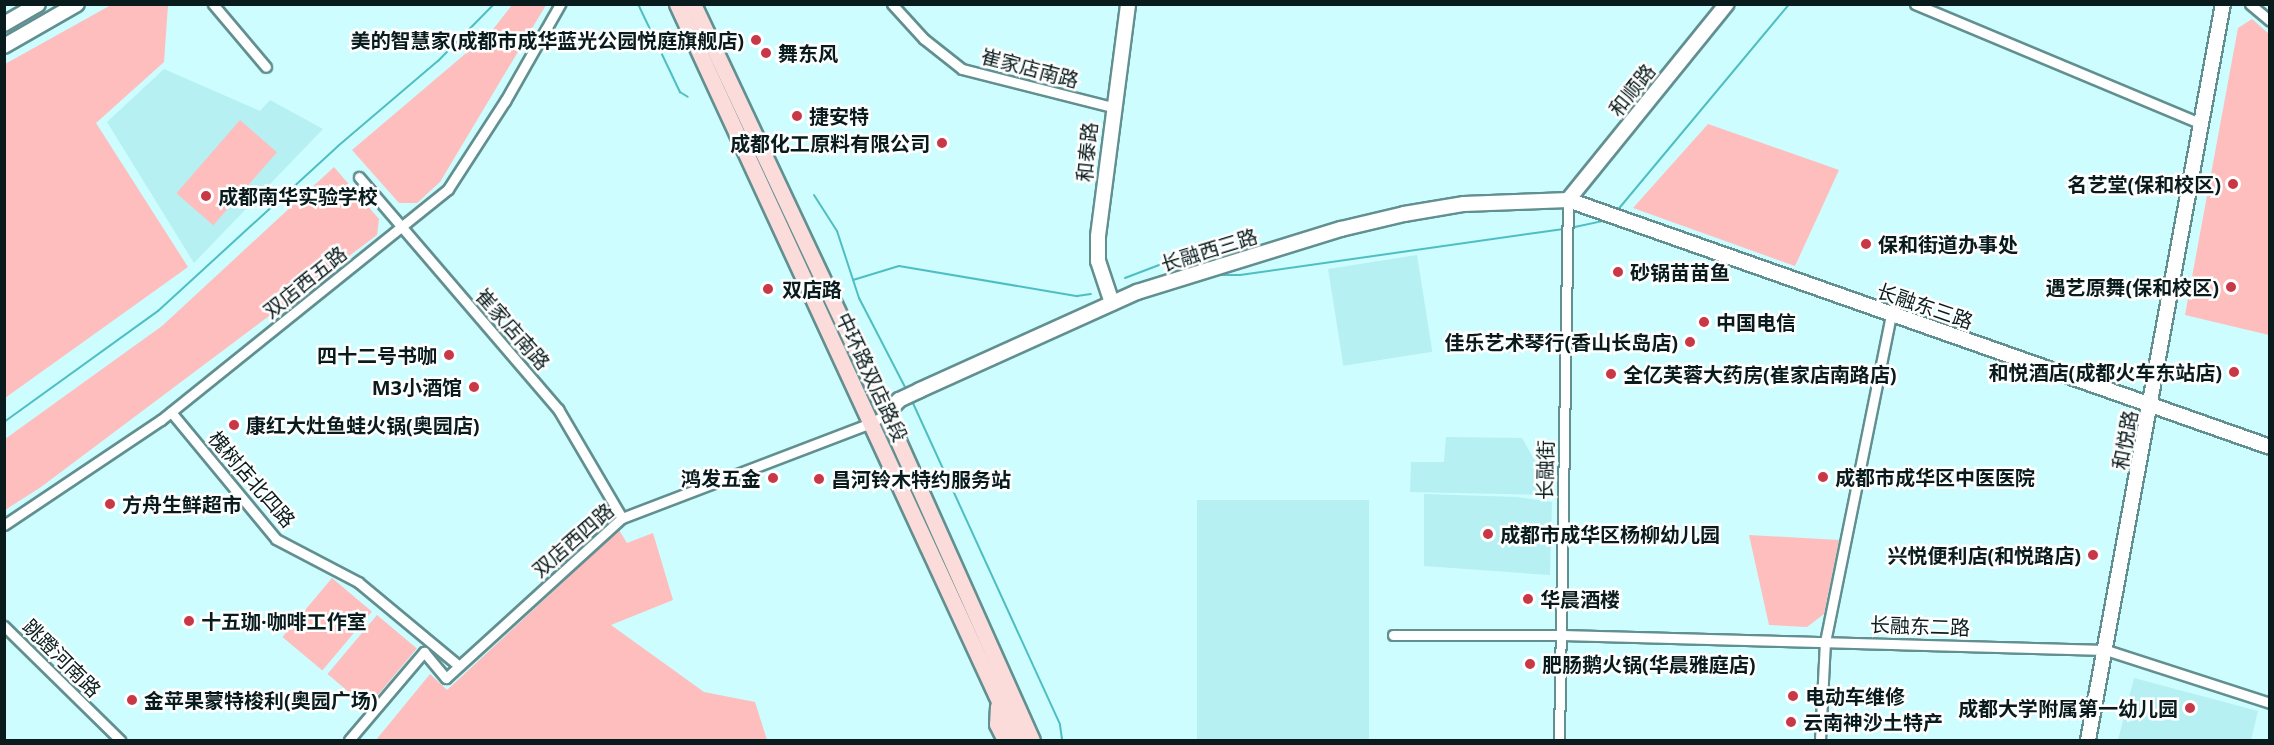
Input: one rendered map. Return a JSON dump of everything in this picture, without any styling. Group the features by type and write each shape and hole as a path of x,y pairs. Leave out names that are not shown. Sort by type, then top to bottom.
{"main road":[{"name":"中环路双店路段","path":"676,4 1017,741"},
{"name":"中环路双店路段","path":"693,4 886,414 1015,696"},
{"path":"1015,696 1032,741"},
{"path":"1015,696 1041,741"},
{"path":"998,703 997,724 1005,741"}],"street":[{"path":"4,24 38,4"},
{"path":"4,46 77,4"},
{"path":"213,4 266,68"},
{"name":"双店西五路","path":"4,525 171,412 448,189 505,101 560,4"},
{"name":"崔家店南路","path":"892,4 924,39 962,69 1112,107"},
{"name":"和泰路","path":"1112,303 1098,261 1098,236 1112,107 1128,4"},
{"name":"和顺路","path":"1568,200 1727,4"},
{"path":"1915,4 2202,124"},
{"name":"和悦路","path":"2088,741 2223,4"},
{"path":"2250,4 2270,21"},
{"name":"崔家店南路","path":"359,177 558,409 622,518"},
{"name":"长融西三路","path":"886,414 899,400 1112,303 1330,232 1404,214 1464,204 1568,200"},
{"name":"长融东三路","path":"1568,200 1890,316 2270,447"},
{"name":"长融街","path":"1559,741 1568,200"},
{"path":"1820,741 1825,642 1890,316"},
{"name":"槐树店北四路","path":"171,412 276,540 358,582 459,666"},
{"name":"双店西四路","path":"459,666 622,518 871,423 886,414"},
{"name":"跳蹬河南路","path":"4,626 120,741"},
{"name":"长融东二路","path":"1393,635 1562,635 2106,650 2270,703"},
{"path":"349,741 424,652 446,678 459,666"}],"shaded area":[{"path":"111,5 168,5 164,62 96,123 188,267 5,398 5,64"},
{"path":"512,5 546,5 440,182 417,203 399,203 352,150 491,32"},
{"path":"2252,19 2269,34 2269,335 2185,315 2238,28"},
{"name":"成都南华实验学校","path":"164,69 260,111 270,100 323,129 194,263 107,122"},
{"path":"240,120 277,152 213,225 176,193"},
{"path":"1708,124 1839,170 1795,266 1633,208"},
{"path":"334,167 379,219 377,235 41,487 5,510 5,439 162,326"},
{"path":"1417,255 1432,352 1343,366 1328,269"},
{"path":"1446,437 1522,438 1554,495 1410,492 1411,462 1444,462"},
{"name":"成都市成华区杨柳幼儿园","path":"1424,494 1518,497 1552,502 1550,575 1424,566"},
{"path":"1197,500 1369,500 1369,740 1197,740"},
{"path":"619,530 627,543 653,533 673,600 611,625 704,692 755,702 767,740 376,740 430,674 447,690"},
{"path":"1749,535 1839,540 1824,614 1807,627 1769,625"},
{"path":"332,578 372,611 322,670 283,637"},
{"path":"377,615 417,648 367,707 328,674"},
{"path":"2134,678 2258,711 2251,740 2118,740"}],"waterway":[{"path":"4,422 158,311 338,146 438,61 494,4"},
{"path":"638,4 680,92 688,97"},
{"path":"1616,212 1789,4"},
{"path":"814,195 837,231 859,298 907,391"},
{"path":"1570,228 1608,220"},
{"path":"1214,275 1240,275 1564,229"},
{"path":"1125,278 1180,257 1191,256 1205,266"},
{"path":"853,280 899,266 1077,296 1091,294"},
{"path":"912,401 1060,725 1062,740"}],"place":[{"name":"美的智慧家(成都市成华蓝光公园悦庭旗舰店)","path":"756,40"},
{"name":"舞东风","path":"766,53"},
{"name":"捷安特","path":"797,116"},
{"name":"成都化工原料有限公司","path":"942,143"},
{"name":"名艺堂(保和校区)","path":"2233,184"},
{"name":"成都南华实验学校","path":"206,196"},
{"name":"保和街道办事处","path":"1866,244"},
{"name":"砂锅苗苗鱼","path":"1618,272"},
{"name":"遇艺原舞(保和校区)","path":"2231,287"},
{"name":"双店路","path":"768,289"},
{"name":"中国电信","path":"1704,322"},
{"name":"佳乐艺术琴行(香山长岛店)","path":"1690,342"},
{"name":"四十二号书咖","path":"449,355"},
{"name":"和悦酒店(成都火车东站店)","path":"2234,372"},
{"name":"全亿芙蓉大药房(崔家店南路店)","path":"1611,374"},
{"name":"M3小酒馆","path":"474,387"},
{"name":"康红大灶鱼蛙火锅(奥园店)","path":"234,425"},
{"name":"成都市成华区中医医院","path":"1823,477"},
{"name":"鸿发五金","path":"773,478"},
{"name":"昌河铃木特约服务站","path":"819,479"},
{"name":"方舟生鲜超市","path":"110,504"},
{"name":"成都市成华区杨柳幼儿园","path":"1488,534"},
{"name":"兴悦便利店(和悦路店)","path":"2093,555"},
{"name":"华晨酒楼","path":"1528,599"},
{"name":"十五珈·咖啡工作室","path":"189,621"},
{"name":"肥肠鹅火锅(华晨雅庭店)","path":"1530,664"},
{"name":"电动车维修","path":"1793,696"},
{"name":"金苹果蒙特梭利(奥园广场)","path":"132,700"},
{"name":"成都大学附属第一幼儿园","path":"2190,708"},
{"name":"云南神沙土特产","path":"1791,722"}]}
